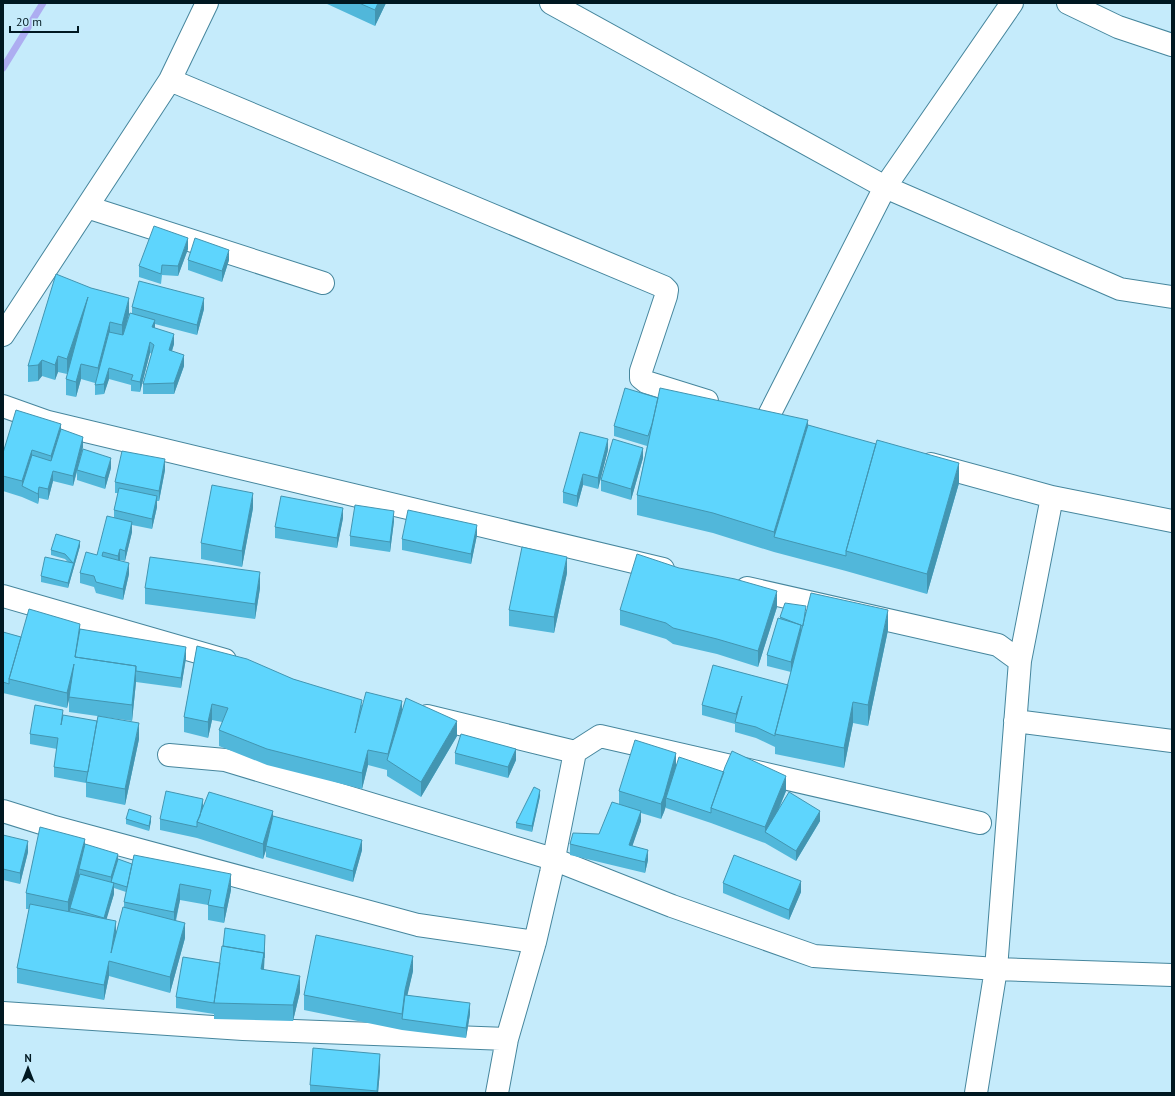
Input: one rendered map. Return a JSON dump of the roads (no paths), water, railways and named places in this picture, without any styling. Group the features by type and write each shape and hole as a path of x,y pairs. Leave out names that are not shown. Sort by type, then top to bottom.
{"street":[{"path":"3,335 170,80 207,3"},
{"path":"551,3 885,187 1120,289 1172,297"},
{"path":"790,426 759,417 885,187 1012,3"},
{"path":"1068,3 1118,27 1172,45"},
{"path":"170,80 664,287 667,290 666,296 641,371 641,378 646,382 729,408"},
{"path":"86,207 323,283"},
{"path":"3,406 48,422 679,573"},
{"path":"913,459 1052,497 1172,521"},
{"path":"976,1093 996,969 1020,661 1052,497"},
{"path":"725,583 998,645 1020,661"},
{"path":"3,596 247,667"},
{"path":"407,711 575,752"},
{"path":"1016,722 1172,741"},
{"path":"497,1093 507,1039 535,942 575,752 600,736 980,823"},
{"path":"170,755 225,760 553,859 672,906 814,956 996,969 1172,975"},
{"path":"3,811 51,826 418,925 535,942"},
{"path":"3,1013 243,1029 507,1039"}],"waterway":[{"path":"3,68 43,3"}]}
